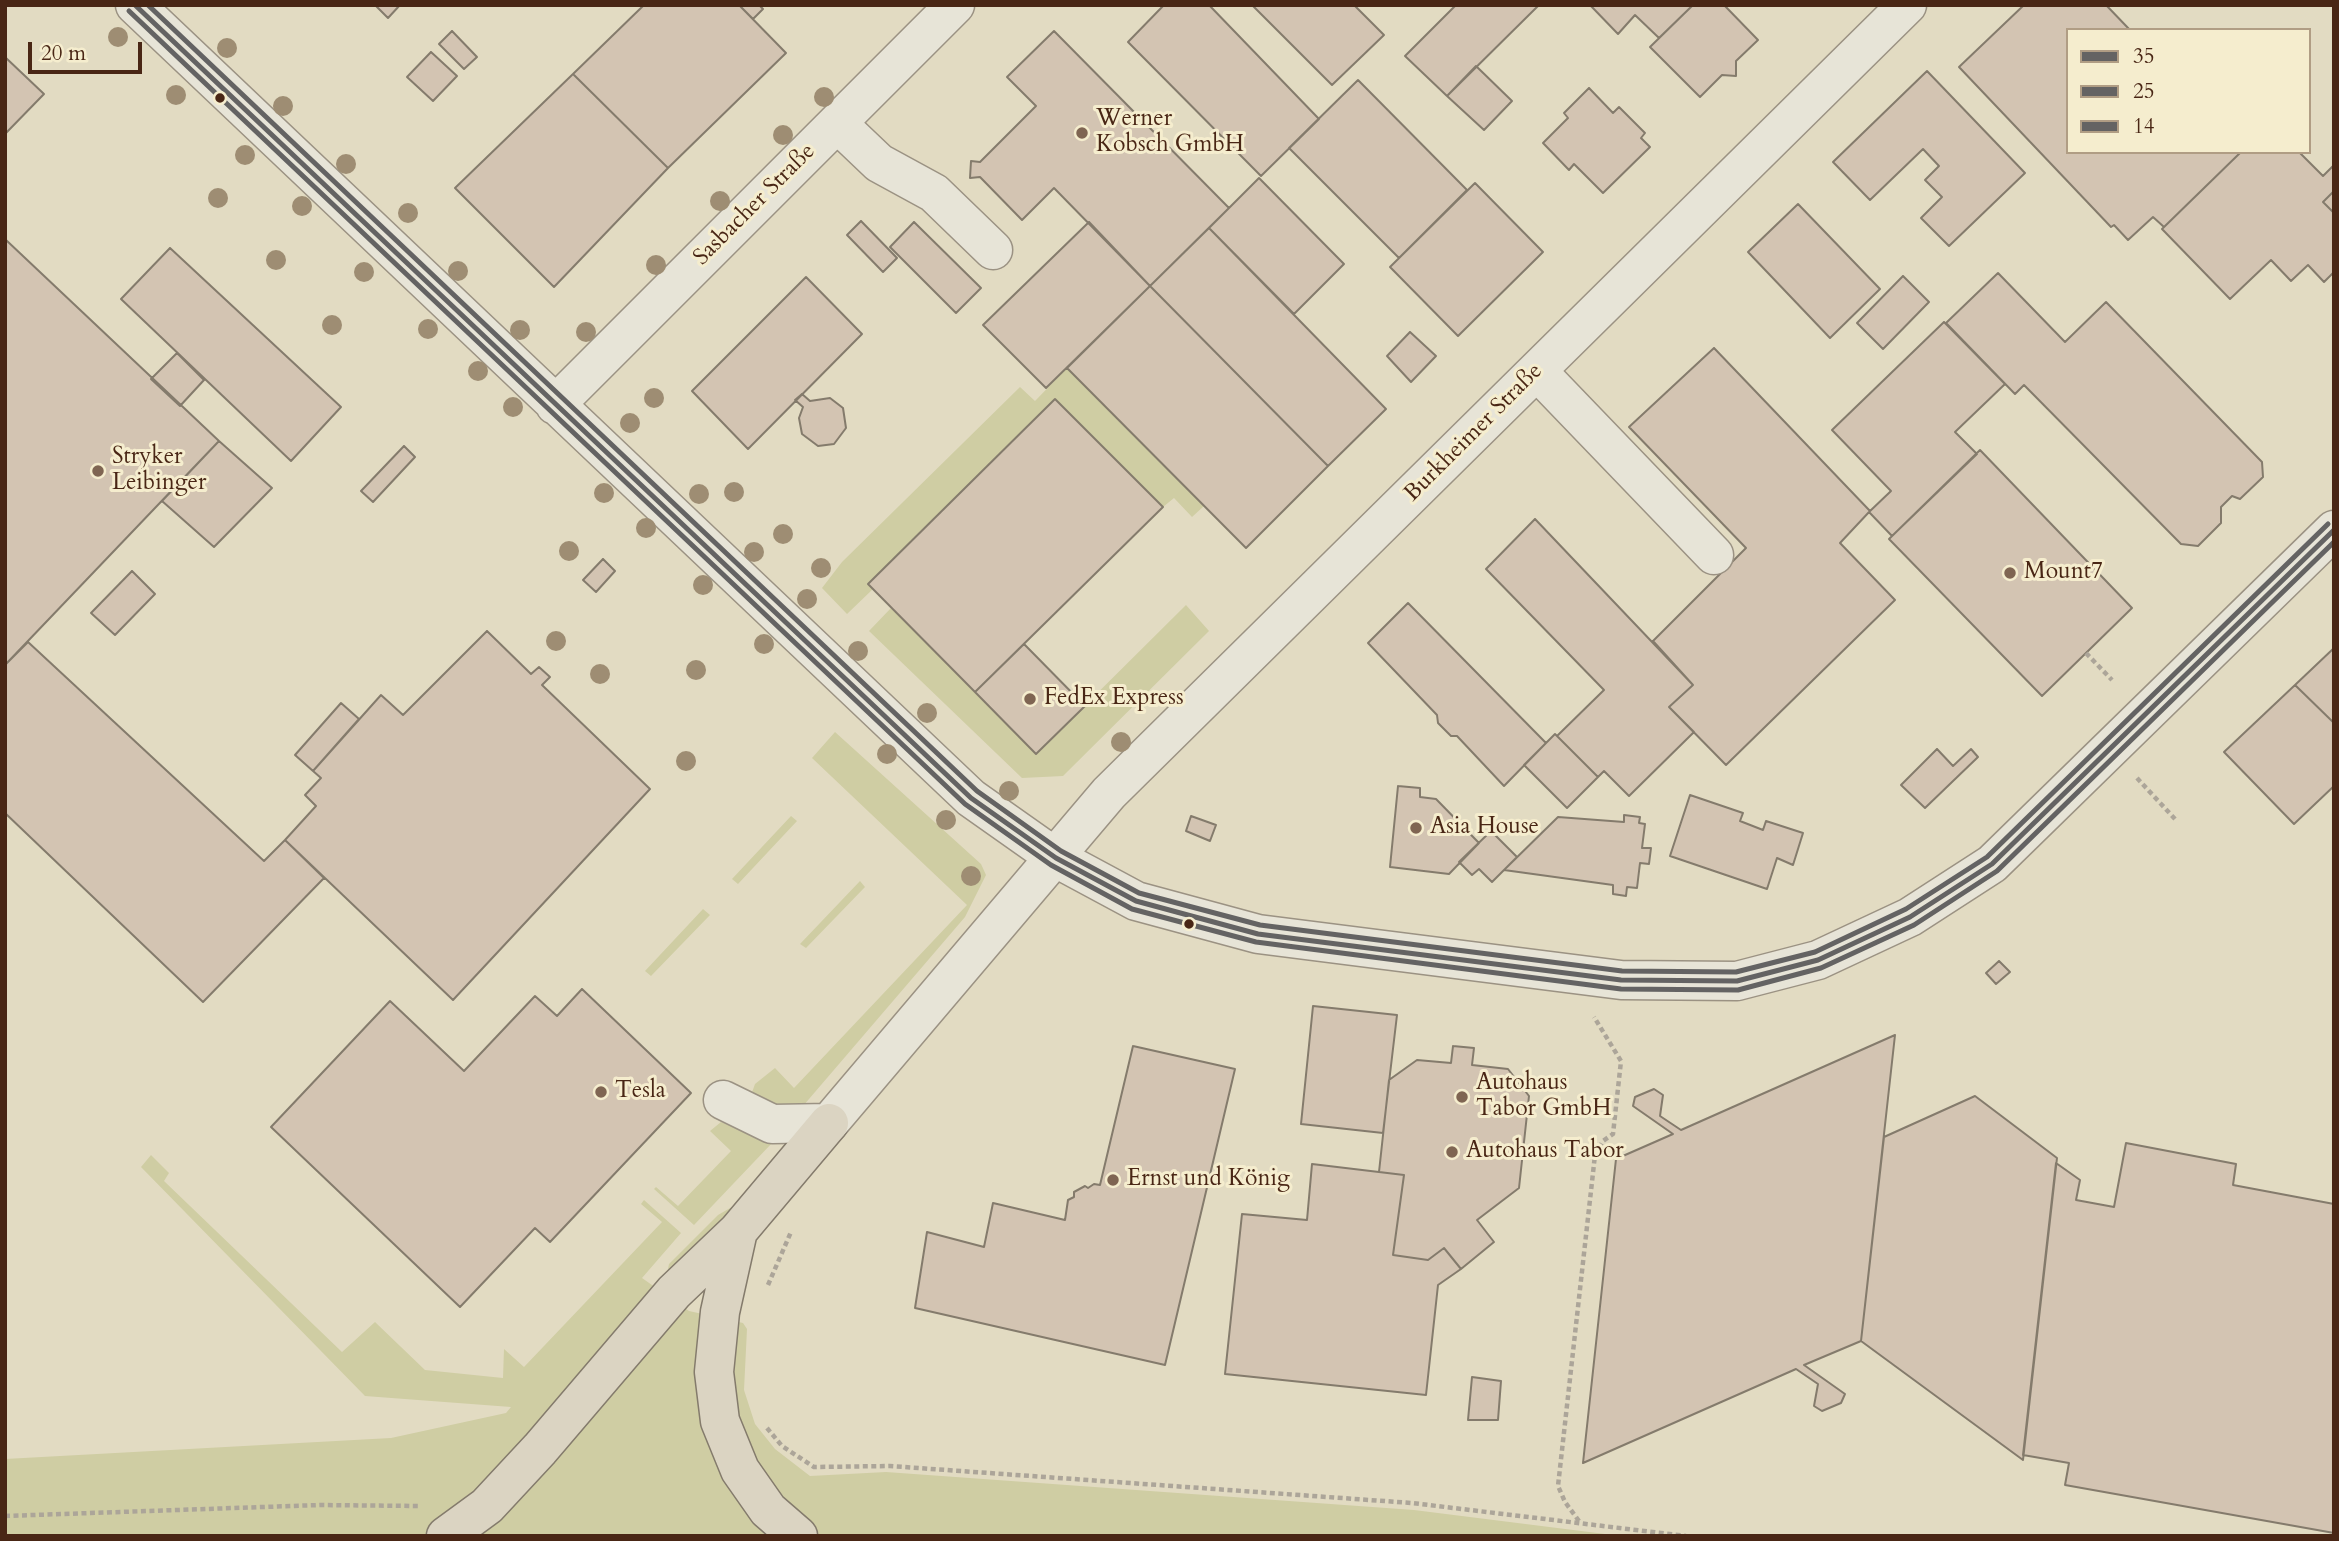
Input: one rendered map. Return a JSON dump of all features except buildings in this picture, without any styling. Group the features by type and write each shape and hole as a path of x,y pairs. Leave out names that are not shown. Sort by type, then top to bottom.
{"highway":[{"path":"435,1521 487,1506 540,1449 674,1292 738,1231 829,1123"},
{"path":"738,1231 720,1312 714,1372 720,1421 740,1470 768,1510 798,1536"}],"street":[{"path":"135,5 971,799 1056,858 1136,901 1258,934 1621,980 1737,981 1818,960 1910,917 1992,864 2334,530"},
{"name":"Sasbacher Straße","path":"555,405 955,5"},
{"name":"Burkheimer Straße","path":"829,1123 1109,793 1908,5"},
{"path":"837,123 879,163 934,193 993,250"},
{"path":"1536,371 1714,555"},
{"path":"723,1100 772,1124 829,1123"}],"path":[{"path":"2086,653 2112,680"},
{"path":"2137,778 2175,819"},
{"path":"1579,1522 1558,1486 1595,1155 1603,1141 1613,1134 1621,1061 1594,1016"},
{"path":"764,1425 782,1447 814,1468 890,1466 1412,1503 1686,1536"},
{"path":"5,1516 320,1505 435,1521"}],"shaded area":[{"path":"1067,368 1204,506 1192,517 1174,498 1163,507 1055,400 868,584 873,589 847,614 822,588 842,562 1020,387 1035,401"},
{"path":"1186,605 1209,631 1063,776 1022,778 869,631 891,608 1036,754"},
{"path":"835,732 981,864 986,875 965,917 797,1113 750,1098 755,1084 775,1068 794,1088 967,905 812,758"},
{"path":"791,816 797,821 738,884 732,879"},
{"path":"860,881 865,887 806,948 800,944"},
{"path":"703,909 710,915 651,976 645,971"},
{"path":"721,1122 773,1142 694,1225 654,1189 656,1187 678,1206 731,1151 710,1131"},
{"path":"151,1155 169,1173 164,1181 342,1352 375,1322 425,1370 503,1378 504,1349 524,1367 662,1222 641,1204 644,1200 681,1233 642,1278 689,1311 743,1323 747,1329 744,1390 755,1424 775,1449 810,1476 886,1472 1414,1510 1621,1536 5,1536 5,1459 391,1438 506,1413 511,1407 365,1396 141,1167"},
{"path":"737,1204 673,1280 667,1274 669,1264 718,1215"}],"transit line":[{"name":"35","path":"135,5 971,798 1056,858 1136,901 1258,934 1621,980 1737,981 1818,960 1910,917 1992,864 2334,530"},
{"name":"14","path":"148,5 977,791 1061,851 1139,893 1260,925 1622,971 1736,972 1815,952 1906,909 1987,857 2328,524"},
{"name":"25","path":"129,11 965,804 1051,865 1132,909 1256,942 1621,989 1738,990 1821,968 1914,925 1997,871 2334,542"}],"place":[{"name":"Werner Kobsch GmbH","path":"1082,133"},
{"name":"Stryker Leibinger","path":"98,471"},
{"name":"Mount7","path":"2010,573"},
{"name":"FedEx Express","path":"1030,699"},
{"name":"Asia House","path":"1416,828"},
{"name":"Tesla","path":"601,1092"},
{"name":"Autohaus Tabor GmbH","path":"1462,1097"},
{"name":"Autohaus Tabor","path":"1452,1152"},
{"name":"Ernst und König","path":"1113,1180"}]}
